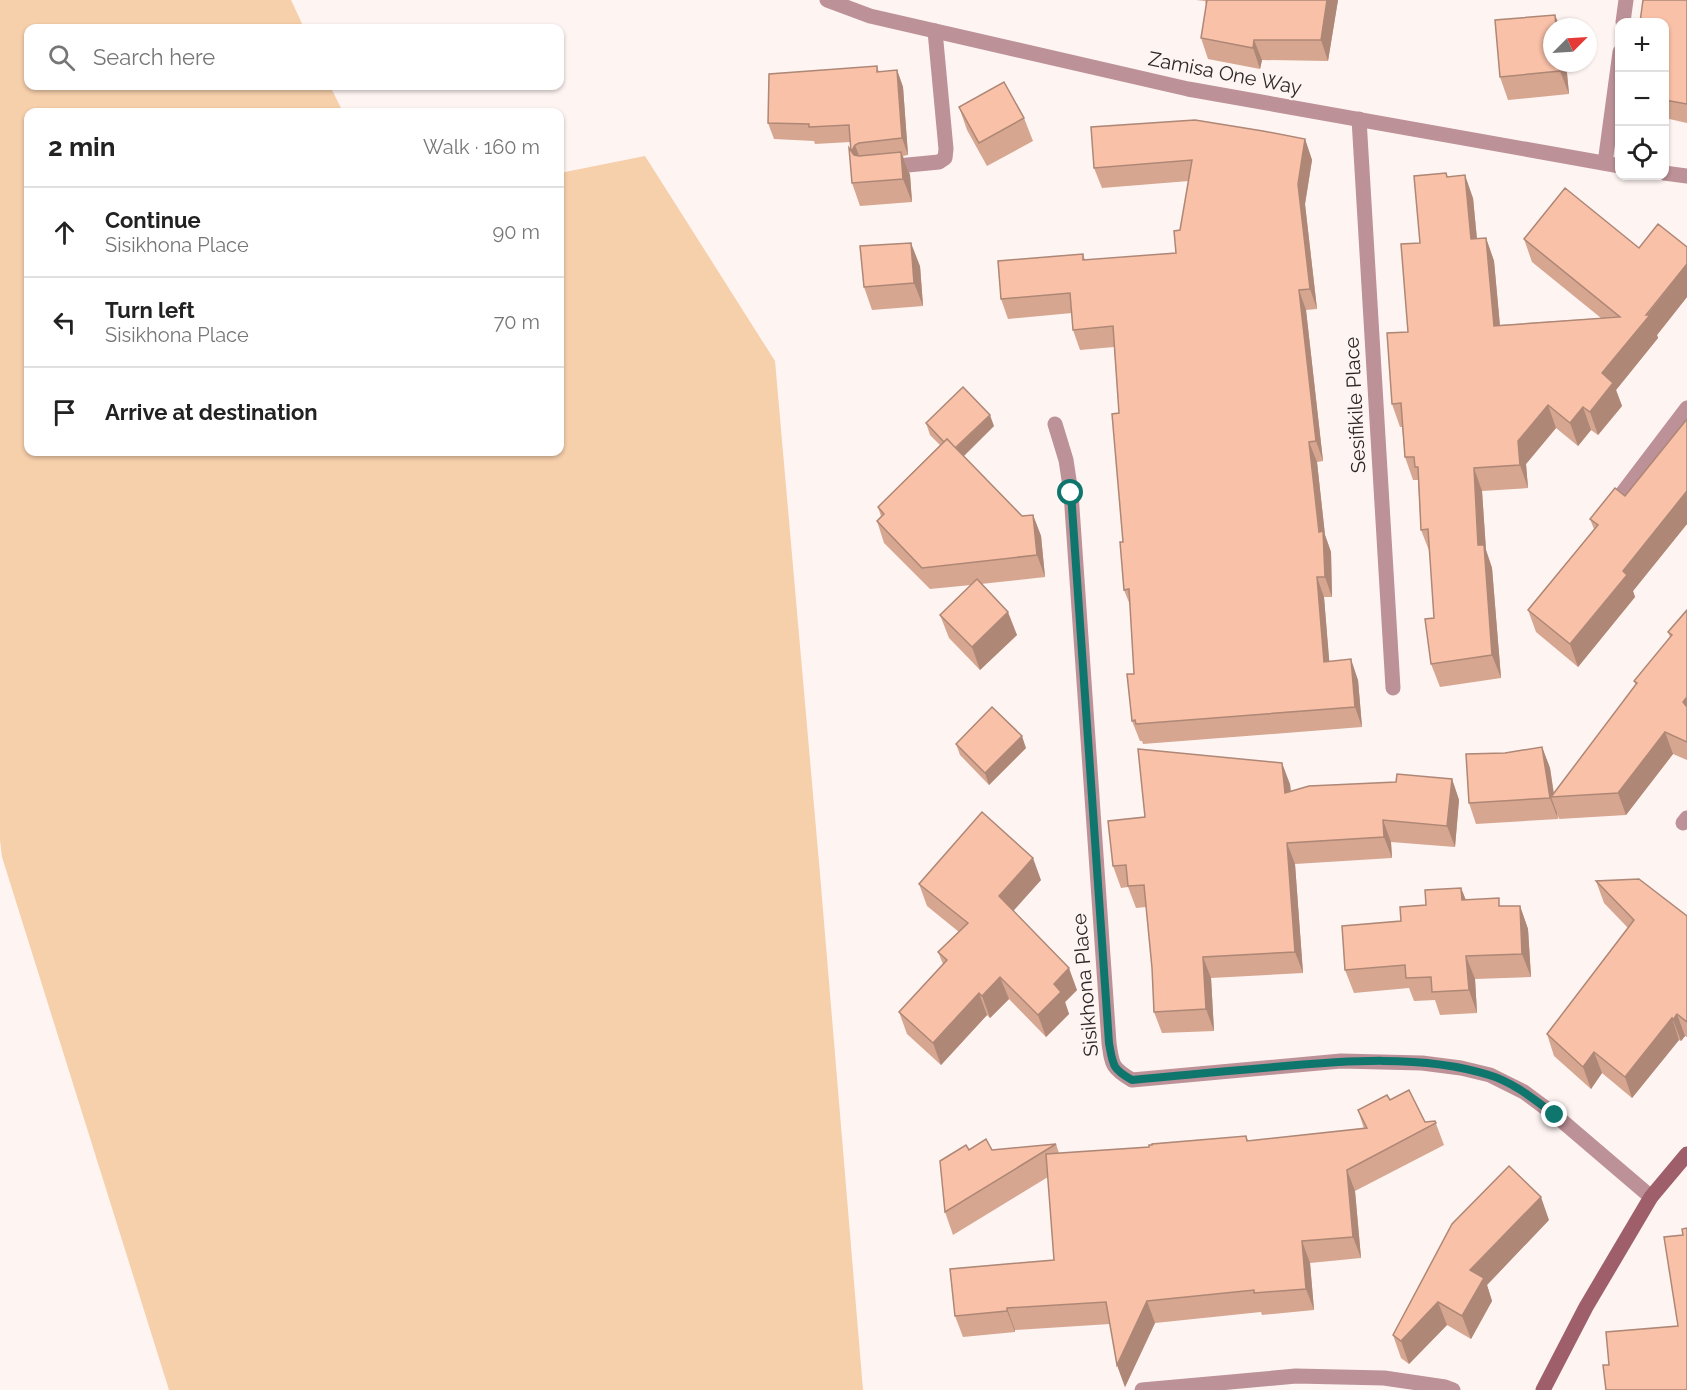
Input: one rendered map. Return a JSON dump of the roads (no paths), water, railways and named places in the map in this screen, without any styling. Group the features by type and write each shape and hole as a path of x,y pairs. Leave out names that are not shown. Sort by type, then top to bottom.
{"street":[{"name":"Zamisa One Way","path":"827,0 870,16 1188,89 1612,165"},
{"path":"1624,18 1626,0"},
{"path":"877,168 939,162 945,158 935,31"},
{"path":"1612,165 1619,72"},
{"name":"Sesifikile Place","path":"1359,119 1393,688"},
{"path":"1669,174 1687,176"},
{"path":"1604,518 1687,408"},
{"name":"Sisikhona Place","path":"1055,424 1066,460 1071,493 1112,1063 1120,1073 1132,1080 1341,1061 1422,1063 1461,1068 1490,1075 1524,1092 1555,1115 1652,1197"},
{"path":"1543,1390 1586,1307 1652,1197 1687,1154"},
{"path":"1142,1390 1296,1376 1384,1378 1453,1390"}]}
